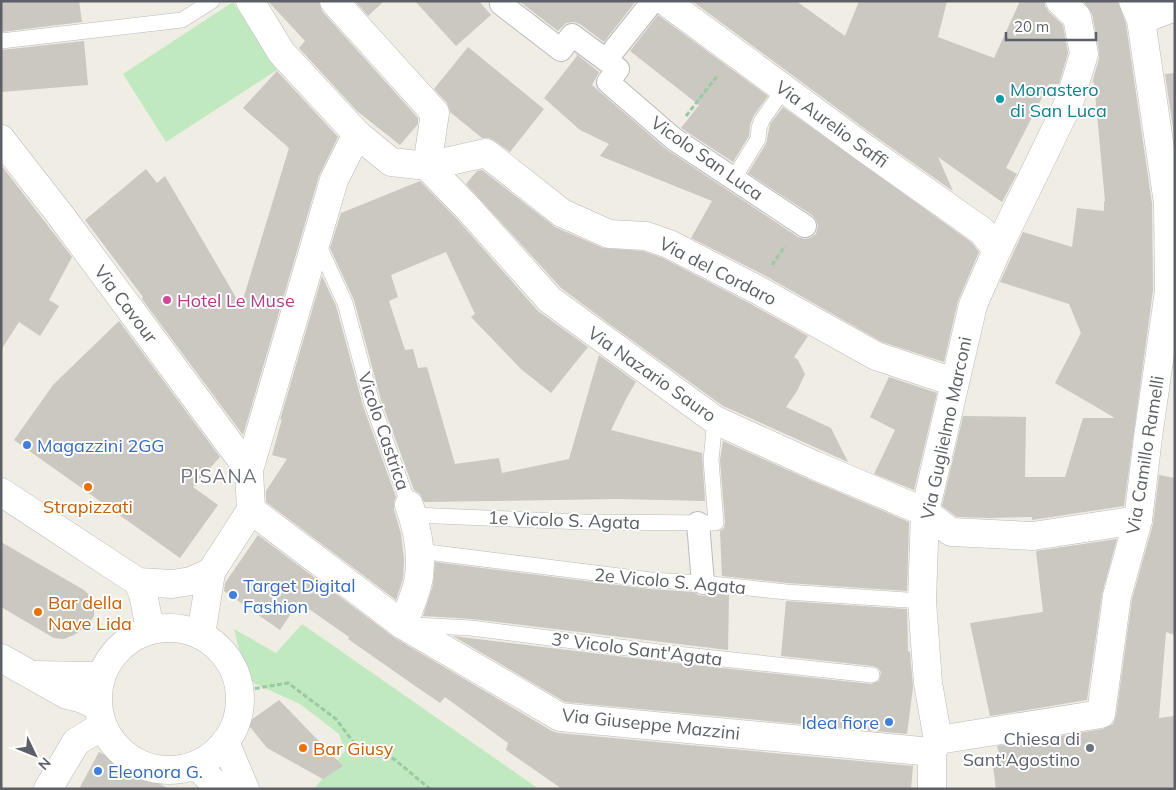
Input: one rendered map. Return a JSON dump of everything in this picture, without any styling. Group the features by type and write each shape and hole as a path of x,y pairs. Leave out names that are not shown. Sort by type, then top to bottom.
{"street":[{"path":"250,1 281,52 357,134 391,162 427,166 435,113 334,1"},
{"path":"500,4 561,50 572,35 606,60 653,1"},
{"name":"Via Aurelio Saffi","path":"665,1 982,231 997,250"},
{"name":"Via Guglielmo Marconi","path":"932,789 935,746 921,682 925,512 973,305 997,250 1070,100 1084,54 1077,17 1060,1"},
{"path":"1137,11 1175,7"},
{"name":"Via Camillo Ramelli","path":"935,746 1101,714 1117,596 1138,520 1169,291 1168,203 1137,11"},
{"name":"Vicolo San Luca","path":"606,60 618,69 608,82 670,136 803,224"},
{"path":"201,635 211,572 251,510 249,470 334,180 357,134"},
{"name":"Via Cavour","path":"1,139 61,216 249,470"},
{"name":"Via del Cordaro","path":"427,166 486,153 562,213 610,234 646,236 669,244 756,289 876,356 954,382"},
{"name":"Via Nazario Sauro","path":"427,166 467,207 550,300 715,420 925,512 951,532 1034,536 1138,520"},
{"path":"1,492 138,582 172,584 191,581 211,572"},
{"name":"Via Giuseppe Mazzini","path":"251,510 403,625 560,717 935,746"},
{"name":"Vicolo Castrica","path":"403,625 419,577 419,551 411,510"},
{"path":"703,583 707,523"},
{"path":"138,582 143,594 150,629"},
{"path":"48,789 76,742 100,716 100,680 106,665 115,652 127,641 150,629 181,628 201,635 216,645 228,658 236,674 240,691 240,709 226,742 216,753 184,776"},
{"path":"1,658 67,695 83,699 100,716 110,740 124,755 147,768 184,776 220,789"},
{"path":"31,675 70,674 91,676 100,680"},
{"path":"226,742 245,789"}],"lane":[{"path":"1,41 182,20 212,1"},
{"path":"734,178 758,140 758,128 762,120 784,89"},
{"name":"Vicolo Castrica","path":"316,241 345,303 372,403 411,510"},
{"path":"707,523 715,420"},
{"name":"1e Vicolo S. Agata","path":"411,510 584,522 707,523"},
{"name":"2e Vicolo S. Agata","path":"419,551 652,580 703,583 786,592 922,601"},
{"name":"3° Vicolo Sant'Agata","path":"403,625 471,628 667,653 872,675"}],"path":[{"path":"670,136 735,53"},
{"path":"756,289 803,224"},
{"path":"240,691 288,683 336,719 357,747 394,759 430,789"}],"green space":[{"path":"233,2 277,70 166,142 123,74"},
{"path":"302,624 539,789 314,789 345,751 339,734 300,704 247,680 234,629 276,653"}],"building":[{"path":"1,1 79,1 82,22 1,32"},
{"path":"268,1 319,1 322,11 418,118 418,124 400,145 357,111 299,48 305,41"},
{"path":"355,1 384,1 368,16"},
{"path":"415,1 479,1 491,15 456,46"},
{"path":"519,1 636,1 604,42 580,24 574,22 566,23 558,31"},
{"name":"Monastero di San Luca","path":"692,1 796,1 845,36 859,1 947,1 938,37 994,58 1020,1 1045,1 1045,6 1049,12 1063,25 1068,53 1059,84 1049,84 1006,168 1017,174 1002,202 938,157 953,191 872,134"},
{"path":"1083,1 1118,1 1126,24 1152,204 1153,290 1124,506 1032,520 1032,517 957,517 942,506 963,416 1026,417 1025,477 1065,477 1083,418 1115,418 1055,383 1081,333 1069,304 1000,282 1023,232 1072,247 1077,208 1104,211 1105,201 1094,82 1092,83 1099,59 1099,51 1092,14"},
{"path":"658,15 768,96 754,115 750,125 749,136 733,162 681,128 699,105 630,51"},
{"path":"84,41 88,85 1,92 1,50"},
{"path":"468,47 544,109 510,152 489,138 482,138 450,112 447,103 434,89"},
{"path":"575,53 599,72 592,85 666,149 798,237 805,239 816,234 818,226 816,220 812,215 748,173 766,144 770,124 783,107 971,242 979,252 958,301 944,362 882,342 764,275 691,238 712,201 600,156 609,144 580,130 544,98 577,56"},
{"path":"277,71 338,137 319,176 243,435 85,220 146,169 157,183 165,176 241,306 289,148 243,108"},
{"path":"1175,73 1175,142 1165,74"},
{"path":"1,165 72,257 49,300 59,306 40,336 19,322 1,350"},
{"path":"482,170 555,227 603,248 643,251 663,258 808,336 794,357 798,360 805,374 797,391 786,407 831,428 848,462 723,406 561,288 466,184 477,171"},
{"path":"420,181 456,218 538,311 588,347 551,393 521,369 471,317 475,314 446,252 391,275 398,297 389,301 405,350 413,349 418,368 427,367 455,464 499,458 502,473 569,459 599,355 636,382 611,430 702,453 705,501 618,499 424,502 420,494 414,490 381,400 354,300 330,248 341,213"},
{"path":"322,276 336,306 363,406 396,497 394,510 401,534 404,559 403,579 396,600 266,502 266,491 287,459 272,455 282,419 280,420"},
{"path":"119,321 220,457 193,487 218,505 180,558 14,440 53,385"},
{"path":"889,377 937,393 914,490 874,474 895,430 870,417"},
{"path":"723,441 909,522 907,591 787,583 722,576 720,531 724,528 725,522 720,460"},
{"path":"1159,475 1175,478 1175,635 1166,632 1159,718 1175,716 1175,789 996,789 992,758 1000,757 997,746 1103,729 1113,724 1116,716 1132,599 1153,524"},
{"path":"258,535 395,638 552,731 913,766 911,789 562,789 506,750 508,743 445,697 440,703 348,639 349,637 299,602 280,630 224,591 225,583"},
{"path":"1117,539 1102,594 1087,700 990,716 970,623 1043,612 1036,551"},
{"path":"1,542 84,590 91,597 94,608 94,616 88,625 74,635 64,639 54,638 1,607"},
{"path":"435,562 650,589 694,592 704,596 711,593 729,595 728,650 472,619 423,616 433,585"},
{"path":"786,601 907,609 908,651 910,652 913,687 907,734 565,702 453,636 666,662 871,684 879,681 881,672 873,666 781,656"},
{"path":"279,700 343,766 323,779 267,748 247,723"},
{"path":"99,752 169,789 79,789"}],"place":[{"name":"Monastero di San Luca","path":"1000,99"},
{"name":"Hotel Le Muse","path":"167,300"},
{"name":"Magazzini 2GG","path":"27,445"},
{"name":"Strapizzati","path":"88,487"},
{"name":"Target Digital Fashion","path":"233,595"},
{"name":"Bar della Nave Lida","path":"38,612"},
{"name":"Idea fiore","path":"889,722"},
{"name":"Bar Giusy","path":"303,748"},
{"name":"Chiesa di Sant'Agostino","path":"1090,748"},
{"name":"Eleonora G.","path":"98,771"}],"district":[{"name":"PISANA","path":"219,476"}]}
